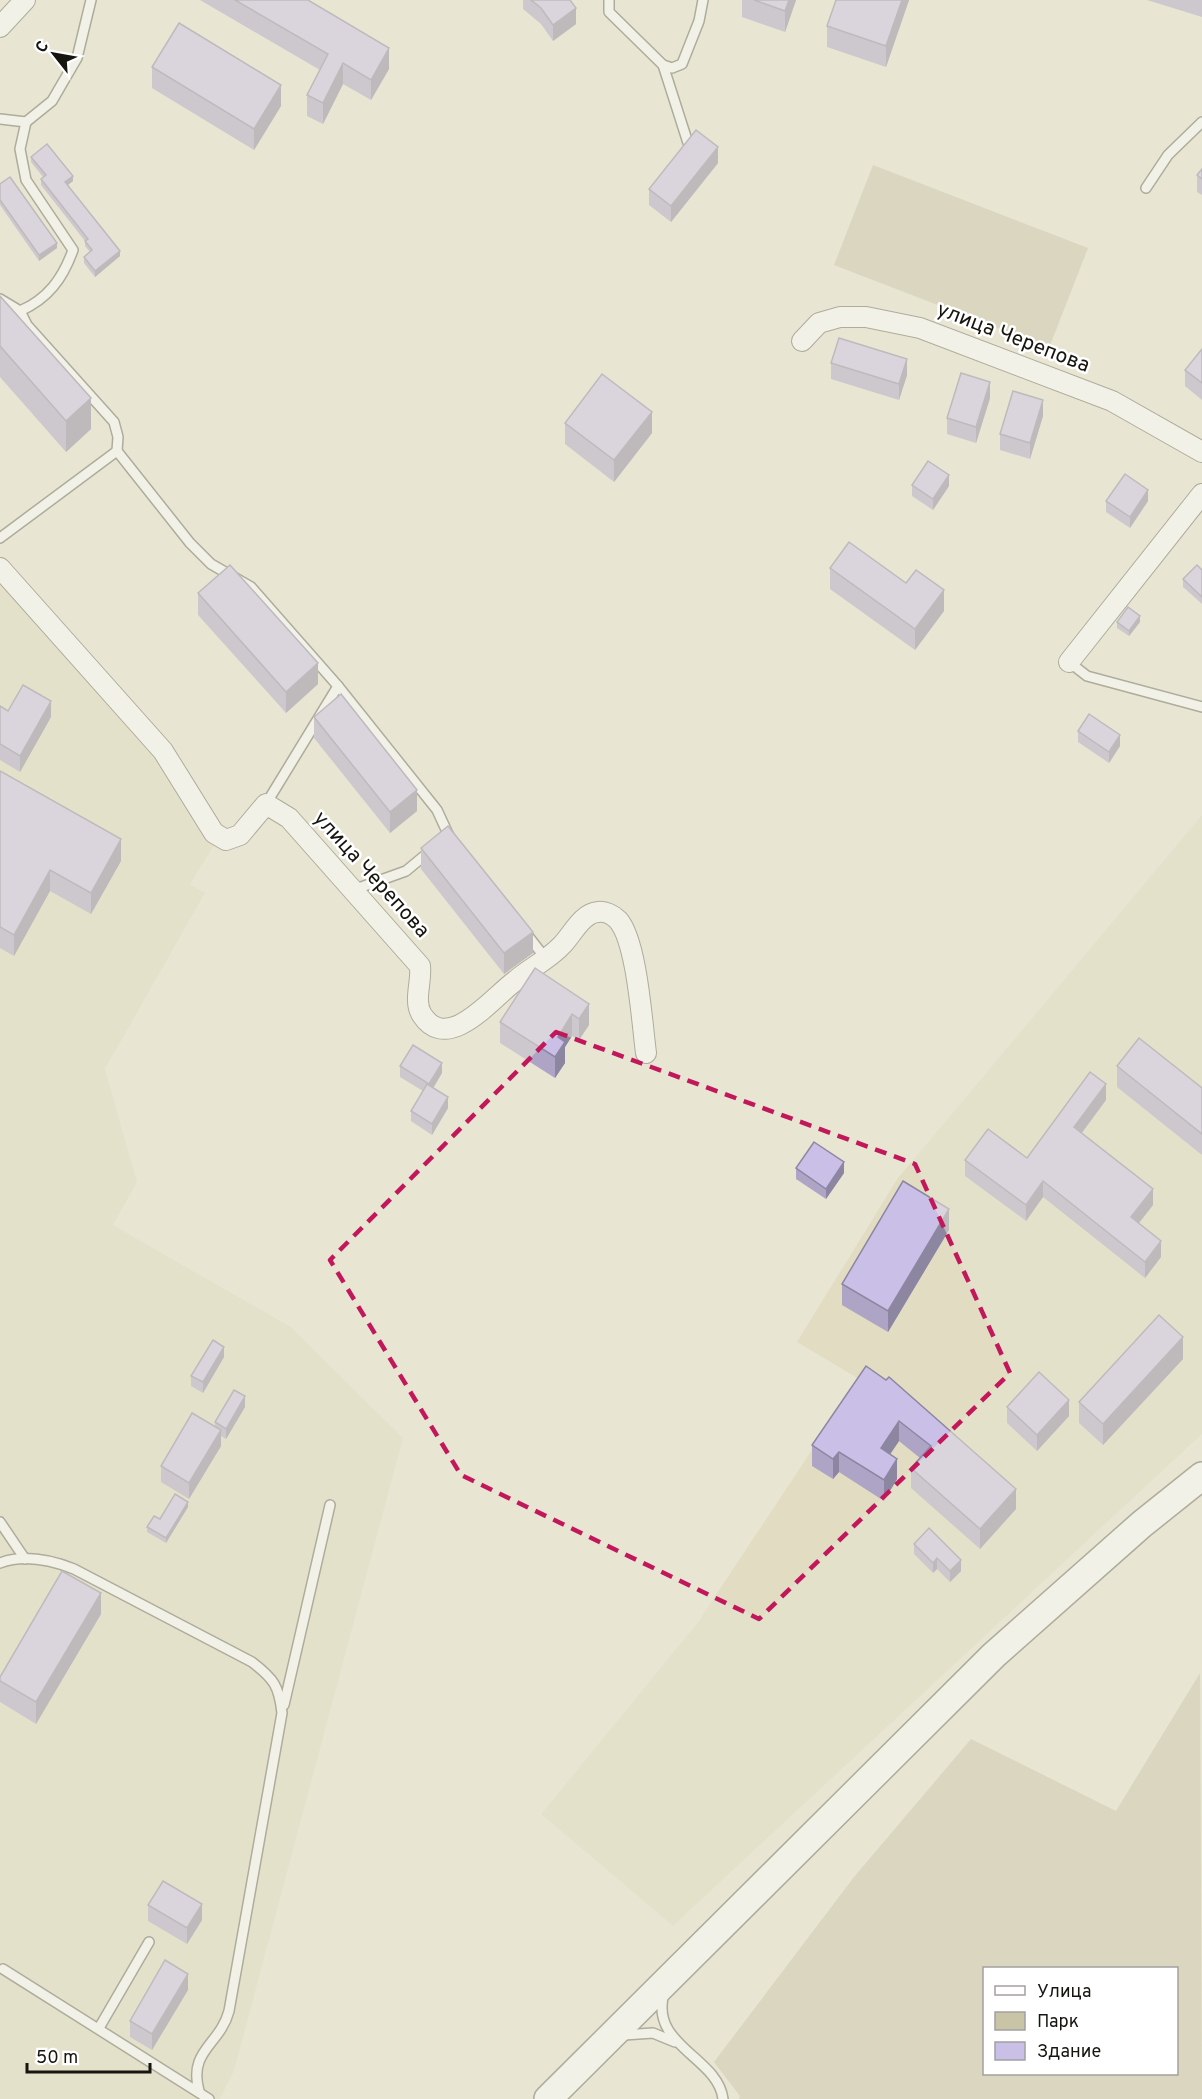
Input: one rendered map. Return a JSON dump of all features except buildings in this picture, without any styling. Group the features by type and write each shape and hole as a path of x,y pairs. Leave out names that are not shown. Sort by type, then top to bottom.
{"street":[{"path":"0,27 25,0"},
{"name":"улица Черепова","path":"802,341 819,323 840,317 866,317 920,328 1112,401 1202,452"},
{"path":"1069,662 1202,494"},
{"path":"0,568 163,751 214,833 226,840 240,835 266,804"},
{"name":"улица Черепова","path":"266,804 289,818 420,966 422,978 417,1000 422,1015 431,1024 446,1029 460,1026 472,1018 515,980 546,959 586,917 597,911 609,913 618,920 626,932 633,960 646,1053"},
{"path":"548,2099 994,1656 1142,1524 1202,1476"}],"lane":[{"path":"20,311 36,304 59,282 73,250 26,180 20,150 26,122 52,101 77,58 92,0"},
{"path":"609,0 609,12 663,65 672,68 682,64 699,21 704,0"},
{"path":"663,65 688,143"},
{"path":"0,119 26,122"},
{"path":"1146,188 1168,156 1202,122"},
{"path":"0,299 20,311 27,325 114,422 118,436 117,451 190,543 212,564 250,587 338,686 437,810 449,836 456,845"},
{"path":"0,538 117,451"},
{"path":"1069,662 1087,676 1202,707"},
{"path":"266,804 338,686"},
{"path":"353,890 406,870 449,836"},
{"path":"519,924 546,959"},
{"path":"199,2091 195,2077 197,2062 226,2023 229,2011 282,1713 330,1505"},
{"path":"0,1522 25,1559"},
{"path":"0,1563 25,1559 53,1561 74,1569 252,1662 269,1675 279,1690 282,1713"},
{"path":"99,2028 149,1942"},
{"path":"3,1969 209,2099"},
{"path":"668,1979 662,2001 664,2019 675,2042"},
{"path":"607,2040 632,2032 653,2032 675,2042 714,2078 722,2090 723,2099"}],"highlighted area":[{"path":"556,1032 915,1164 1010,1373 759,1619 461,1475 330,1260"}],"shaded area":[{"path":"0,578 149,743 215,844 190,884 205,893 105,1069 137,1182 113,1225 291,1327 403,1438 234,2071 220,2099 0,2099"},
{"path":"1202,815 1202,1434 673,1926 541,1814 698,1622 859,1379 797,1342 898,1178"}],"green space":[{"path":"873,165 1088,248 1049,348 834,265"},
{"path":"1200,1673 1202,2099 739,2099 740,2096 714,2062 854,1877 971,1739 1116,1811"}]}
